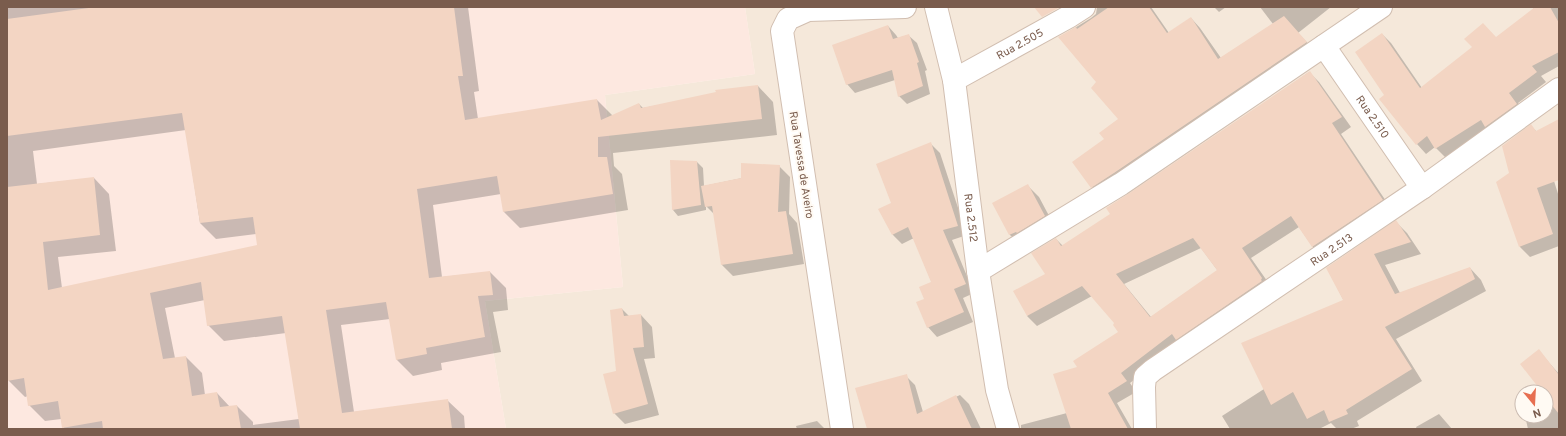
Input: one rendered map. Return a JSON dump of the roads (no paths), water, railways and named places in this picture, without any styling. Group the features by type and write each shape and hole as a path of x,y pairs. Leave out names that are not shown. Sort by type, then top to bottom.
{"street":[{"name":"Rua Tavessa de Aveiro","path":"842,429 782,31 788,19 808,10 905,7"},
{"name":"Rua 2.512","path":"936,7 954,80 978,271 997,390 1008,429"},
{"name":"Rua 2.505","path":"954,80 1084,7"},
{"path":"978,271 1121,184 1381,7"},
{"name":"Rua 2.510","path":"1324,46 1422,188"},
{"name":"Rua 2.513","path":"1145,429 1144,382 1145,377 1152,370 1422,188 1559,89"}]}
